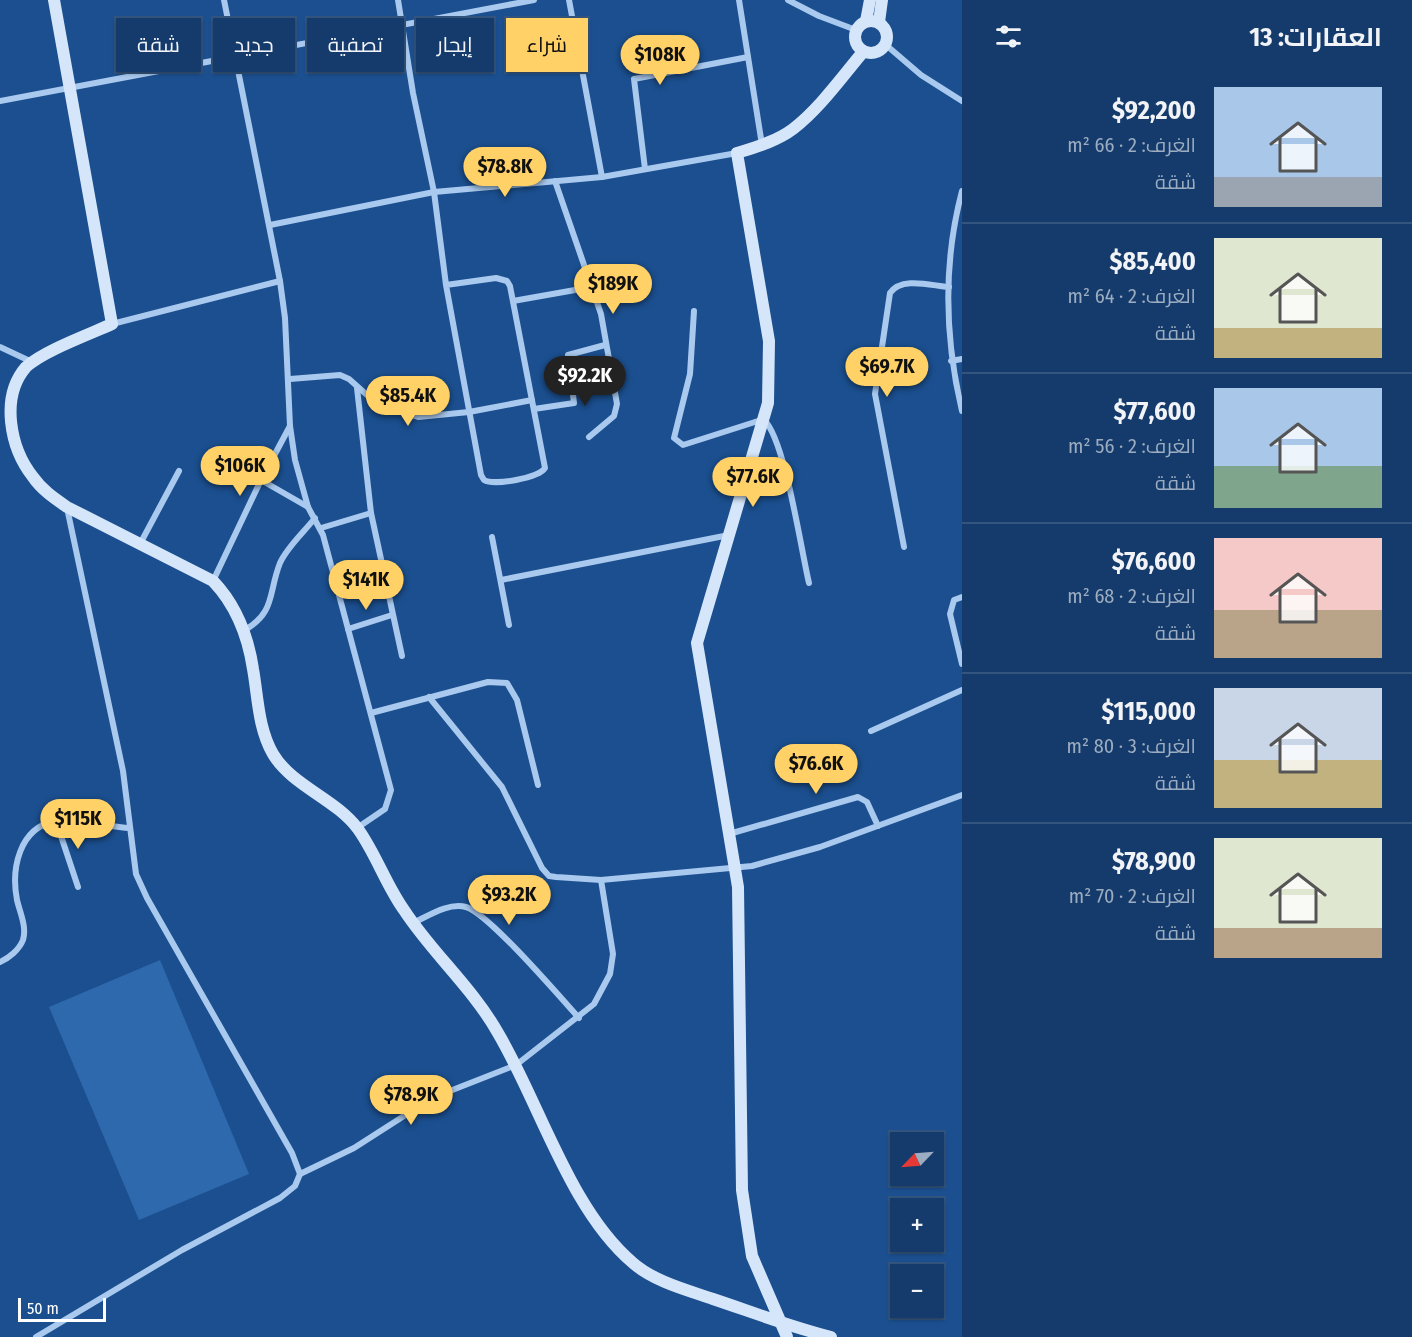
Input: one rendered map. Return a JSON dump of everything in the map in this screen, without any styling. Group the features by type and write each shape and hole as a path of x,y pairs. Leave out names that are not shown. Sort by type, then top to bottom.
{"main road":[{"path":"54,0 112,324 33,362 15,383 9,412 15,444 33,478 47,493 67,507 213,581 226,594 243,631 253,667 266,739 274,755 285,769 357,828 413,923 467,987 497,1031 574,1183 590,1211 620,1251 635,1265 667,1283 780,1323 831,1337"},
{"path":"867,25 870,0"},
{"path":"867,25 887,32 886,45 876,53 863,52 855,42 882,0"},
{"path":"787,1337 752,1256 742,1190 738,887 697,643 764,420 771,365 769,341 737,153 762,145 792,130 810,114 863,52"}],"street":[{"path":"224,0 227,18"},
{"path":"398,0 401,18"},
{"path":"404,27 534,0"},
{"path":"569,0 602,177"},
{"path":"739,0 762,145"},
{"path":"788,0 819,16 867,25"},
{"path":"404,34 413,93 434,192 446,285 481,475 484,480 494,483 543,472 545,468 510,286 503,279 446,285"},
{"path":"886,45 921,75 962,101"},
{"path":"645,169 634,78 748,57"},
{"path":"0,101 213,62"},
{"path":"237,72 280,281 290,379 290,426 295,460 308,507 321,528 391,790 385,809 357,828"},
{"path":"270,225 434,192 602,177 737,153"},
{"path":"555,181 601,314 617,404 614,416 590,437"},
{"path":"962,191 951,244 949,287 951,361 962,411"},
{"path":"112,324 280,281"},
{"path":"904,547 875,394 890,293 894,288 906,283 949,287"},
{"path":"513,301 592,288"},
{"path":"694,311 690,374 674,433 675,442 683,445 764,420 771,427 776,436 809,583"},
{"path":"534,409 573,403 568,356 605,345"},
{"path":"0,347 33,362"},
{"path":"951,361 962,359"},
{"path":"290,379 340,375 349,379 376,403 409,415 433,417 532,400"},
{"path":"357,388 371,513 402,656"},
{"path":"213,581 261,480 290,426"},
{"path":"140,544 179,471"},
{"path":"261,480 308,507"},
{"path":"67,507 123,771 136,874 147,898 281,1134 300,1174"},
{"path":"321,528 371,513"},
{"path":"243,631 263,618 271,599 280,564 315,518"},
{"path":"501,580 729,535"},
{"path":"492,537 509,626"},
{"path":"962,597 954,600 950,614 962,664"},
{"path":"348,629 392,615"},
{"path":"371,714 488,682 507,683 516,700 538,785"},
{"path":"871,731 962,690"},
{"path":"429,697 502,787 545,872 556,877 601,880 752,866 878,826 962,795"},
{"path":"729,834 858,797 867,802 878,826"},
{"path":"0,963 15,951 24,935 25,929 17,897 19,851 25,840 39,828 56,820 129,828"},
{"path":"56,820 78,887"},
{"path":"36,1337 92,1306 182,1250 280,1198 295,1186 300,1174 354,1148 432,1098 516,1065 579,1018 604,990 610,974 613,954 601,880"},
{"path":"413,923 440,910 457,906 466,907 477,913 579,1018"}],"shaded area":[{"path":"160,960 249,1174 139,1220 49,1007"}]}
